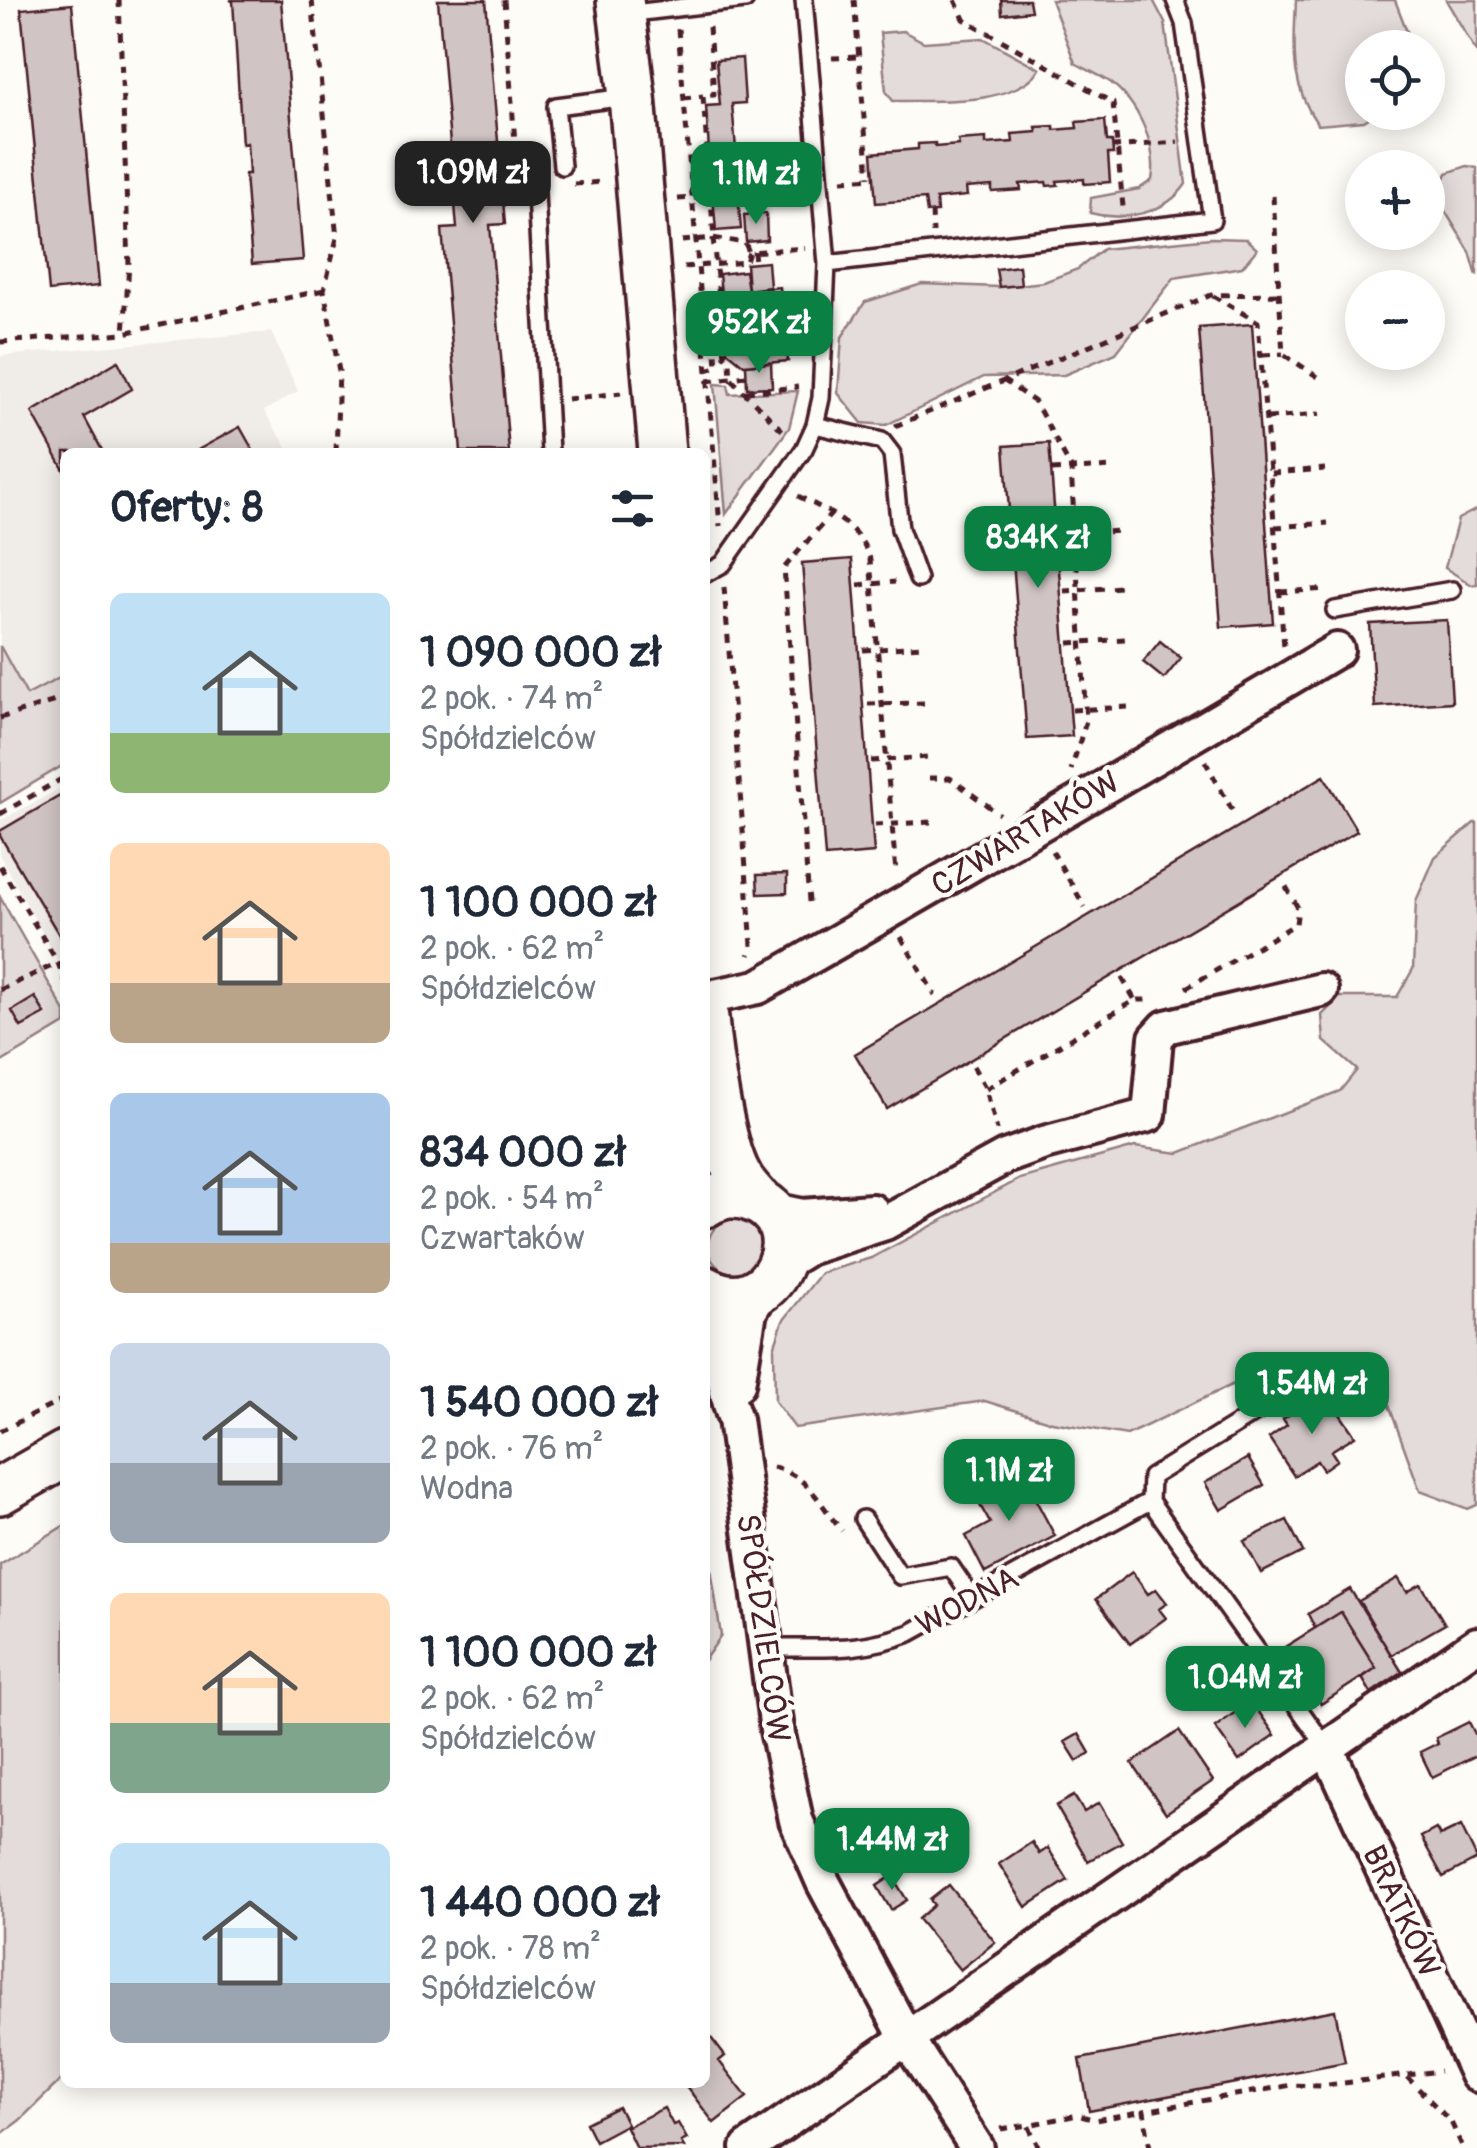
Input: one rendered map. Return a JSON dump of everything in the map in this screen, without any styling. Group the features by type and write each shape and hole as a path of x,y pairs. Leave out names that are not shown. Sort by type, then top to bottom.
{"street":[{"path":"621,7 662,448"},
{"name":"CZWARTAKÓW","path":"710,997 758,987 1338,650"},
{"path":"710,1291 738,1298 808,1248 885,1223 1005,1157 1044,1142 1149,1115 1156,1038 1166,1027 1320,990"},
{"path":"710,1063 738,1175 784,1235 773,1275"},
{"path":"710,1202 730,1194 802,1216 911,1207"},
{"name":"SPÓŁDZIELCÓW","path":"773,1275 750,1311 735,1418 784,1771 796,1820 823,1882 907,2040 985,2140"},
{"name":"SPÓŁDZIELCÓW","path":"710,1298 718,1319 725,1394 735,1418"},
{"path":"0,1491 60,1457"},
{"path":"748,2148 1477,1644"},
{"name":"BRATKÓW","path":"1326,1748 1475,2070"}],"lane":[{"path":"621,7 745,0"},
{"path":"710,571 723,564 804,449 821,398 827,264 804,0"},
{"path":"827,264 1212,220 1184,23 1175,0"},
{"path":"562,166 556,106 632,96"},
{"path":"536,194 550,448"},
{"path":"815,425 882,442 892,454 900,529 918,579"},
{"path":"1335,610 1452,590"},
{"path":"1278,1398 1151,1476 1150,1502 1326,1748"},
{"name":"WODNA","path":"766,1648 850,1650 910,1633 1150,1502"},
{"path":"863,1519 900,1576 951,1567 972,1598"}],"path":[{"path":"119,0 129,264 124,332"},
{"path":"312,0 337,238 324,290 339,372 336,448"},
{"path":"841,180 872,178 854,0"},
{"path":"955,0 964,19 1113,103 1124,218"},
{"path":"684,98 716,95 709,24"},
{"path":"678,26 719,517"},
{"path":"828,58 859,57"},
{"path":"703,96 722,330 731,379 788,436"},
{"path":"1116,147 1186,142"},
{"path":"1273,196 1284,354"},
{"path":"692,198 711,197"},
{"path":"932,212 934,236"},
{"path":"695,240 714,238 745,243 755,263"},
{"path":"751,252 812,248"},
{"path":"697,266 746,262 751,252"},
{"path":"0,342 124,332 324,290"},
{"path":"868,438 1211,295 1280,294"},
{"path":"1211,295 1258,322 1286,680"},
{"path":"700,303 711,302 714,327 702,328"},
{"path":"712,314 722,313"},
{"path":"706,370 717,367 715,338 722,330"},
{"path":"1263,354 1284,354 1318,377"},
{"path":"707,381 746,376"},
{"path":"1002,380 1035,402 1072,468 1086,721 1065,791 1042,824"},
{"path":"746,392 804,387"},
{"path":"547,401 629,392"},
{"path":"1268,418 1320,414"},
{"path":"710,464 715,463"},
{"path":"1052,470 1114,467"},
{"path":"1272,472 1325,469"},
{"path":"796,495 842,519 865,544 873,584 892,824 893,910 935,995"},
{"path":"809,902 784,568 832,514"},
{"path":"1275,527 1328,523"},
{"path":"1060,534 1118,531"},
{"path":"858,585 918,579"},
{"path":"1064,590 1121,587"},
{"path":"1280,592 1333,588"},
{"path":"1069,644 1124,640"},
{"path":"863,650 922,646"},
{"path":"0,718 60,700"},
{"path":"868,704 925,702"},
{"path":"1072,710 1129,706"},
{"path":"1191,737 1236,817"},
{"path":"871,761 928,758"},
{"path":"929,778 950,778 1042,824 1085,907"},
{"path":"0,814 60,780"},
{"path":"875,825 931,822"},
{"path":"0,866 60,968"},
{"path":"0,990 58,963"},
{"path":"1122,978 1135,1000"},
{"path":"973,1066 986,1090 1005,1157"},
{"path":"0,1431 60,1401"},
{"path":"765,1465 789,1470 804,1480 842,1531 863,1519"},
{"path":"985,2140 1028,2124 1078,2115 1094,2120 1292,2085 1321,2086 1475,2070"},
{"path":"1407,2077 1450,2122 1463,2148"},
{"path":"1144,2111 1150,2148"},
{"path":"1028,2124 1039,2148"}],"shaded area":[{"path":"1051,0 1153,0 1165,23 1186,184 1156,209 1130,216 1090,213 1091,198 1139,189 1152,180 1152,154 1144,126 1129,101 1110,82 1075,63"},
{"path":"1296,0 1395,0 1406,30 1345,30 1345,123 1318,125 1298,80"},
{"path":"1446,0 1477,0 1477,53"},
{"path":"903,31 924,42 983,38 1040,69 1028,81 993,96 893,101 886,91 880,33"},
{"path":"1467,166 1477,168 1477,276 1470,252 1445,211 1447,173"},
{"path":"1211,238 1246,239 1257,249 1242,267 1174,278 1116,353 1064,375 984,377 886,425 862,423 838,393 842,337 865,302 922,284 999,287 1044,282 1078,269 1103,249"},
{"path":"271,332 298,391 264,411 287,448 60,448 60,678 27,695 0,646 0,356"},
{"path":"715,384 728,385 730,394 798,391 789,428 726,514"},
{"path":"1477,509 1477,584 1472,585 1445,568 1458,519"},
{"path":"0,646 27,695 60,678 60,767 0,803"},
{"path":"60,789 60,965 0,856 0,821"},
{"path":"1474,823 1477,1505 1468,1509 1420,1491 1382,1386 1339,1359 1263,1370 1127,1435 1052,1422 985,1401 795,1428 775,1401 774,1348 783,1321 821,1273 871,1258 1020,1179 1135,1147 1179,1153 1340,1091 1357,1070 1324,1041 1322,1015 1340,997 1397,997 1413,969 1416,901 1435,857"},
{"path":"0,897 60,1003 60,1027 0,1063"},
{"path":"725,1221 745,1221 760,1236 760,1256 745,1271 725,1271 710,1256 710,1236"},
{"path":"60,1528 60,2081 0,2135 0,1565"},
{"path":"710,1562 721,1636 710,1652"}],"building":[{"path":"230,0 281,0 303,260 252,264 245,174 249,174 247,143 242,144"},
{"path":"438,0 486,0 505,224 490,225 509,448 461,448 442,229 457,228"},
{"path":"1001,0 1029,0 1031,11 1002,14"},
{"path":"72,4 99,286 49,291 21,9"},
{"path":"742,58 745,103 732,104 736,149 709,151 706,106 720,105 716,60"},
{"path":"1105,120 1107,141 1112,141 1113,154 1108,154 1110,182 1084,184 1084,179 1057,181 1058,185 1047,186 1046,182 1020,184 1021,190 992,192 992,186 966,188 967,196 936,199 937,212 927,213 925,199 876,203 872,153 918,149 918,144 959,145 958,140 986,138 986,144 1013,142 1012,134 1037,132 1036,127 1077,128 1076,122"},
{"path":"735,157 741,229 716,231 710,159"},
{"path":"766,213 767,240 746,242 744,215"},
{"path":"768,262 770,287 748,290 746,264"},
{"path":"1019,266 1021,285 999,287 996,269"},
{"path":"745,271 748,290 780,287 788,361 744,365 727,351 719,274"},
{"path":"1252,324 1273,623 1221,627 1199,328"},
{"path":"118,361 132,389 84,417 101,448 60,448 60,463 32,412"},
{"path":"771,363 772,387 747,388 746,365"},
{"path":"240,427 252,448 201,448"},
{"path":"1049,443 1072,736 1027,739 1004,446"},
{"path":"852,559 874,853 825,857 802,563"},
{"path":"1447,620 1452,702 1375,707 1370,624"},
{"path":"1160,641 1181,658 1164,679 1143,662"},
{"path":"1324,776 1357,831 887,1109 855,1054"},
{"path":"60,796 60,937 0,836 0,831"},
{"path":"787,874 787,893 758,894 757,875"},
{"path":"35,997 45,1014 21,1027 12,1011"},
{"path":"1329,1398 1355,1436 1331,1451 1337,1460 1323,1470 1317,1461 1294,1476 1269,1438 1287,1425 1283,1419 1308,1402 1312,1409"},
{"path":"1248,1458 1264,1485 1221,1510 1205,1483"},
{"path":"1022,1474 1055,1536 985,1573 966,1536 990,1523 976,1498"},
{"path":"1287,1520 1303,1552 1261,1573 1244,1541"},
{"path":"1132,1572 1148,1594 1156,1589 1167,1603 1159,1609 1166,1618 1130,1644 1096,1599"},
{"path":"1398,1578 1407,1592 1421,1584 1445,1624 1391,1655 1359,1601"},
{"path":"1350,1589 1402,1672 1371,1693 1362,1678 1376,1668 1341,1612 1315,1628 1308,1614"},
{"path":"1341,1612 1376,1668 1321,1704 1285,1647"},
{"path":"1251,1701 1275,1735 1239,1761 1215,1727"},
{"path":"1469,1722 1477,1738 1477,1755 1432,1777 1420,1752 1438,1743 1436,1738"},
{"path":"1179,1731 1213,1781 1166,1813 1132,1763"},
{"path":"1079,1734 1090,1753 1077,1761 1065,1742"},
{"path":"1074,1796 1084,1812 1099,1803 1122,1842 1088,1861 1056,1806"},
{"path":"1461,1826 1477,1859 1443,1877 1421,1837 1436,1829 1440,1836"},
{"path":"1032,1842 1039,1854 1048,1848 1068,1880 1026,1907 999,1864"},
{"path":"892,1876 907,1900 891,1910 877,1886"},
{"path":"949,1885 995,1942 960,1970 918,1919 934,1905 930,1900"},
{"path":"1335,2010 1345,2062 1089,2111 1080,2059"},
{"path":"710,2036 725,2056 719,2061 747,2097 714,2123 688,2088 710,2088"},
{"path":"618,2107 627,2124 595,2141 586,2123"},
{"path":"664,2108 687,2139 681,2142 684,2147 636,2148 626,2127"}]}
